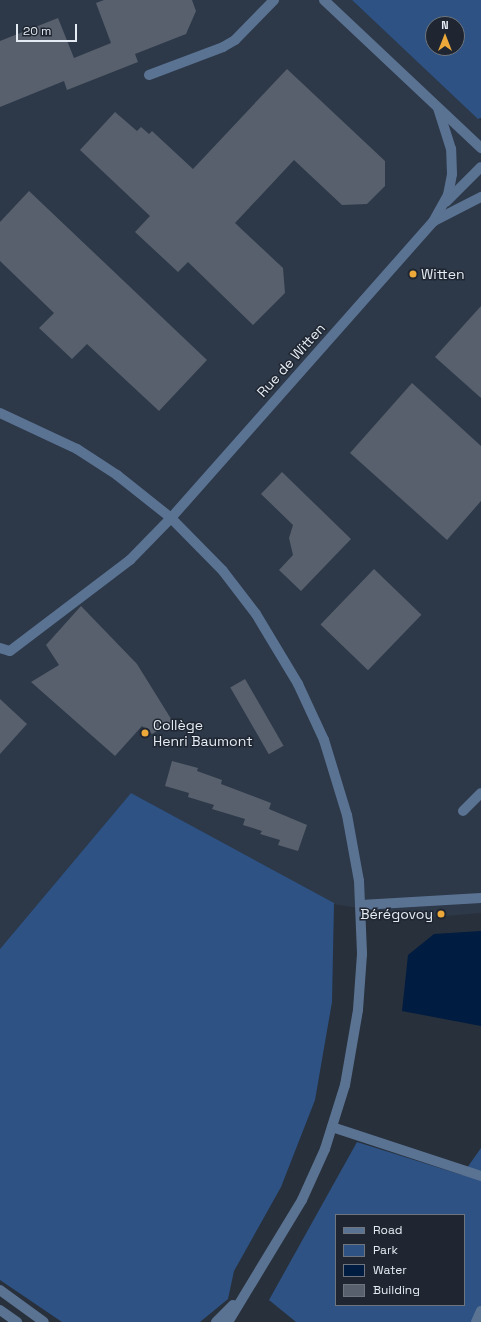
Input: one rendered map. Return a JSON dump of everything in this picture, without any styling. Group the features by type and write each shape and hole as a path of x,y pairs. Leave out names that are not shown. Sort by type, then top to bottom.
{"street":[{"path":"149,74 223,47 235,40 274,0"},
{"path":"324,0 481,148"},
{"name":"Rue de Witten","path":"0,648 10,651 130,560 170,518 433,222 442,206 450,185 452,163 448,136 438,108"},
{"name":"Rue de Witten","path":"442,206 481,167"},
{"name":"Rue de Witten","path":"433,222 481,197"},
{"path":"0,413 77,448 134,487 170,518 234,585 278,647 298,684 324,740 342,795 355,854 360,906 362,954 358,1010 348,1072 332,1127 302,1200 282,1236 245,1292 228,1322"},
{"path":"463,811 481,794"},
{"path":"360,906 481,898"},
{"path":"332,1127 481,1176"},
{"path":"0,1290 44,1322"},
{"path":"216,1322 245,1292"},
{"path":"0,1310 12,1321 22,1306"},
{"path":"476,1322 481,1311"}],"shaded area":[{"path":"0,0 352,0 481,121 481,913 423,918 333,904 131,793 0,949"}],"green space":[{"path":"352,0 481,0 481,118 478,119"},
{"path":"131,793 334,903 332,1002 315,1100 281,1187 234,1271 228,1299 200,1322 62,1322 0,1280 0,949"},
{"path":"357,1142 462,1175 481,1148 481,1322 296,1322 269,1300"}],"water":[{"path":"481,931 481,1026 402,1011 408,955 434,934"}],"building":[{"path":"104,0 192,0 196,11 186,34 135,54 138,62 67,90 64,81 0,107 0,41 58,18 74,58 111,43 96,3"},
{"path":"287,69 385,161 385,186 367,204 342,205 294,160 235,223 283,268 285,293 253,325 188,262 178,272 135,232 150,216 80,150 115,112 137,131 141,127 149,134 152,131 193,169"},
{"path":"29,191 207,360 159,411 87,344 72,359 39,328 54,313 0,261 0,222"},
{"path":"481,306 481,398 435,357"},
{"path":"412,383 481,446 481,501 447,540 350,453"},
{"path":"282,472 351,539 301,591 279,570 293,555 289,538 293,525 261,494"},
{"path":"374,569 421,615 368,670 321,624"},
{"path":"81,606 137,664 173,722 152,734 142,726 115,756 31,682 59,665 46,645"},
{"path":"245,679 284,746 269,754 230,688"},
{"path":"0,699 27,724 0,754"},
{"path":"172,761 198,768 197,771 222,780 221,784 271,803 269,809 307,825 298,851 278,845 280,840 260,834 262,831 243,825 245,819 212,809 214,805 188,797 189,793 165,786"}],"place":[{"name":"Witten","path":"413,274"},
{"name":"Collège Henri Baumont","path":"145,733"},
{"name":"Bérégovoy","path":"441,914"}]}
